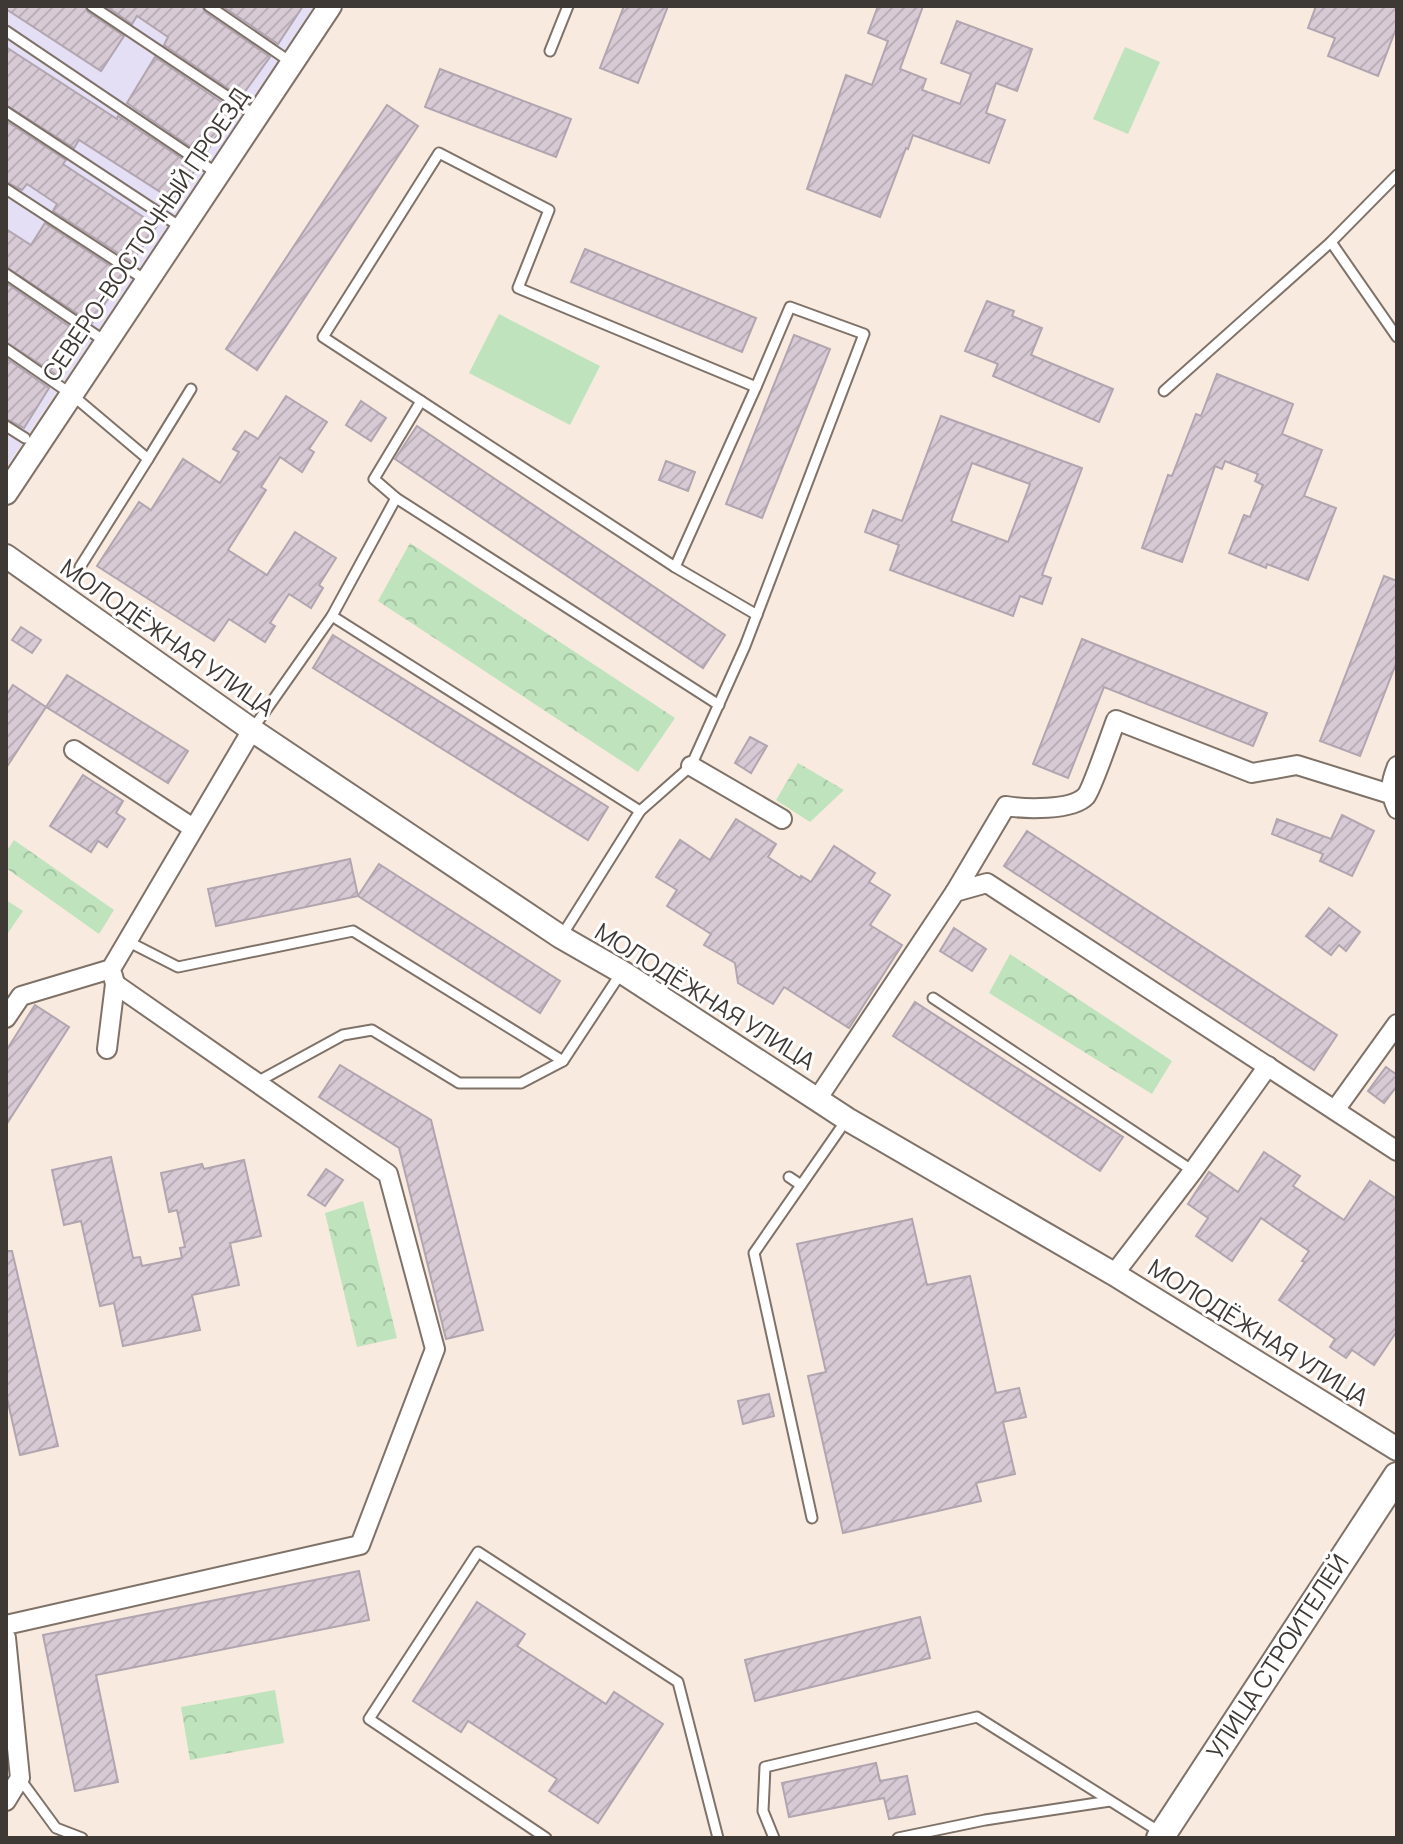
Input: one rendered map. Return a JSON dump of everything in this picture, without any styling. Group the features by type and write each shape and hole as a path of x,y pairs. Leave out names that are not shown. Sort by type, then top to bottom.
{"main road":[{"name":"УЛИЦА СТРОИТЕЛЕЙ","path":"1161,1836 1397,1476"}],"street":[{"name":"СЕВЕРО-ВОСТОЧНЫЙ ПРОЕЗД","path":"6,493 330,6"},
{"name":"МОЛОДЁЖНАЯ УЛИЦА","path":"6,556 252,730 561,937 622,972 847,1119 1114,1274 1397,1449"},
{"path":"818,1098 955,892 1006,806 1027,810 1070,805 1086,796 1116,720 1252,773 1297,765 1394,802"},
{"path":"107,1049 113,976 127,941 252,730"},
{"path":"74,750 193,828"},
{"path":"691,766 782,819"},
{"path":"1394,802 1389,785 1397,766"},
{"path":"955,892 987,883 1397,1151"},
{"path":"6,1018 21,996 113,976 388,1174 435,1349 360,1545 6,1625"},
{"path":"1335,1110 1397,1024"},
{"path":"1114,1274 1268,1066"},
{"path":"6,1638 20,1778 6,1801"}],"lane":[{"path":"92,6 256,116"},
{"path":"209,6 292,63"},
{"path":"550,51 568,6"},
{"path":"6,31 218,174"},
{"path":"6,112 182,228"},
{"path":"756,387 518,288 549,210 439,153 323,337 675,567 757,615"},
{"path":"1164,391 1331,242 1397,175"},
{"path":"6,189 147,281"},
{"path":"1331,242 1397,337"},
{"path":"6,274 106,342"},
{"path":"561,937 640,811 691,766 757,615 864,334 790,307 675,567"},
{"path":"6,349 71,394 148,459"},
{"path":"80,567 191,389"},
{"path":"421,401 374,479 396,498 719,705"},
{"path":"6,426 25,438"},
{"path":"252,730 332,616 396,498"},
{"path":"332,616 640,811"},
{"path":"127,941 178,967 353,931 563,1061"},
{"path":"257,1082 343,1035 372,1030 459,1083 521,1083 563,1061 622,972"},
{"path":"933,998 1193,1171"},
{"path":"812,1518 754,1253 847,1119"},
{"path":"789,1177 801,1185"},
{"path":"546,1838 369,1719 478,1552 678,1682 718,1838"},
{"path":"774,1838 763,1811 765,1767 977,1717 1161,1836"},
{"path":"20,1778 56,1828 82,1838"},
{"path":"898,1838 985,1820 1110,1801"}],"shaded area":[{"path":"6,6 316,6 6,468"}],"green space":[{"path":"1125,47 1160,62 1128,134 1093,119"},
{"path":"499,314 600,366 570,425 469,373"},
{"path":"410,543 675,718 638,772 378,601"},
{"path":"798,763 844,790 810,822 776,800"},
{"path":"14,840 114,910 99,934 6,868 6,852"},
{"path":"6,900 23,911 6,936"},
{"path":"1010,954 1172,1061 1152,1094 989,993"},
{"path":"363,1201 397,1338 357,1347 325,1213"},
{"path":"275,1690 284,1743 190,1760 181,1707"}],"building":[{"path":"6,6 85,6 88,12 124,36 101,71 6,9"},
{"path":"106,6 202,6 205,12 270,57 241,97 164,45 168,37 137,16 132,24"},
{"path":"222,6 303,6 278,44"},
{"path":"624,6 668,6 638,83 600,68"},
{"path":"878,6 923,6 900,69 926,79 922,90 960,104 971,74 941,63 957,21 1032,49 1017,91 996,83 986,113 1005,120 989,163 913,135 880,217 807,189 846,75 872,85 888,41 868,33"},
{"path":"1316,6 1397,6 1397,26 1378,76 1328,56 1335,38 1308,28"},
{"path":"6,47 196,168 176,202 79,140 74,148 6,105"},
{"path":"155,57 233,110 204,156 127,103"},
{"path":"440,69 571,119 556,157 425,107"},
{"path":"387,105 418,126 257,370 226,349"},
{"path":"6,121 66,160 63,164 157,226 132,262 53,211 57,204 27,184 22,190 6,182"},
{"path":"45,223 124,275 92,323 6,267 6,229 31,245"},
{"path":"585,249 756,318 742,352 571,282"},
{"path":"6,283 83,336 57,375 6,342"},
{"path":"987,301 1014,311 1012,316 1042,328 1031,355 1113,389 1099,422 993,376 998,364 965,351"},
{"path":"794,335 830,349 762,518 726,504"},
{"path":"6,358 49,388 24,428 6,419"},
{"path":"1217,374 1293,404 1282,434 1322,450 1304,496 1336,508 1308,580 1229,553 1244,515 1250,517 1263,485 1255,481 1258,474 1225,461 1222,469 1215,466 1182,562 1142,548 1168,475 1172,476 1196,414 1201,416"},
{"path":"286,396 327,422 309,449 314,452 302,472 280,457 261,487 266,490 228,550 267,575 295,532 336,558 319,585 323,588 311,608 289,594 270,623 275,626 265,642 229,619 214,641 97,566 139,502 151,510 183,459 220,483 239,452 233,449 245,431 258,439"},
{"path":"361,401 386,418 371,441 346,425"},
{"path":"941,416 1082,468 1042,575 1051,578 1042,604 1020,596 1013,616 890,570 899,545 865,532 873,510 902,521","holes":["972,463 1030,484 1008,542 951,521"]},
{"path":"417,426 725,635 703,668 395,459"},
{"path":"666,461 695,472 688,491 659,480"},
{"path":"1384,576 1397,581 1397,661 1360,756 1320,741"},
{"path":"21,627 41,640 32,653 12,640"},
{"path":"333,635 608,807 588,840 313,668"},
{"path":"1082,639 1267,713 1253,746 1104,687 1068,778 1033,764"},
{"path":"67,675 188,751 168,783 46,707"},
{"path":"13,685 46,707 6,768 6,696"},
{"path":"750,737 767,746 751,773 735,763"},
{"path":"83,775 123,801 116,813 125,819 107,847 98,841 91,852 50,826"},
{"path":"1342,815 1374,831 1352,876 1320,861 1323,854 1272,834 1277,819 1331,839"},
{"path":"736,819 776,844 768,857 800,878 811,882 834,846 875,873 869,882 890,895 870,925 902,945 849,1028 784,987 773,1004 738,983 735,963 704,945 711,934 667,906 677,890 656,877 680,840 710,860"},
{"path":"1027,831 1337,1035 1314,1070 1004,866"},
{"path":"350,859 358,896 216,926 208,889"},
{"path":"379,864 560,981 540,1013 358,896"},
{"path":"1329,908 1360,932 1346,951 1339,945 1331,955 1306,936"},
{"path":"954,928 986,949 972,971 940,951"},
{"path":"915,1002 1123,1137 1100,1171 893,1036"},
{"path":"35,1005 69,1027 6,1125 6,1051"},
{"path":"340,1065 431,1120 483,1330 446,1339 399,1148 319,1097"},
{"path":"1386,1067 1397,1075 1397,1086 1384,1103 1368,1091"},
{"path":"1264,1152 1300,1176 1293,1186 1344,1220 1370,1181 1397,1199 1397,1331 1374,1365 1352,1350 1346,1358 1330,1347 1335,1339 1279,1300 1309,1251 1261,1218 1232,1261 1196,1236 1208,1218 1188,1204 1209,1172 1238,1192"},
{"path":"111,1157 133,1258 140,1257 142,1266 182,1258 180,1248 185,1247 177,1210 169,1212 161,1173 202,1164 204,1169 244,1160 261,1236 230,1243 239,1285 192,1295 200,1330 123,1346 114,1303 100,1306 81,1221 64,1225 52,1170"},
{"path":"326,1169 343,1180 325,1206 308,1195"},
{"path":"912,1219 927,1285 970,1276 996,1393 1019,1388 1026,1417 1003,1422 1015,1474 976,1483 981,1501 843,1533 808,1376 826,1372 797,1244"},
{"path":"6,1251 12,1251 58,1446 20,1455 6,1394"},
{"path":"769,1394 774,1416 743,1424 738,1401"},
{"path":"359,1571 369,1620 96,1675 118,1782 75,1791 43,1635"},
{"path":"477,1602 525,1634 517,1646 606,1704 614,1692 663,1724 598,1823 549,1791 557,1779 468,1721 461,1732 413,1701"},
{"path":"920,1617 930,1658 755,1701 745,1660"},
{"path":"876,1763 880,1781 907,1776 915,1814 889,1819 884,1798 789,1817 782,1783"}]}
